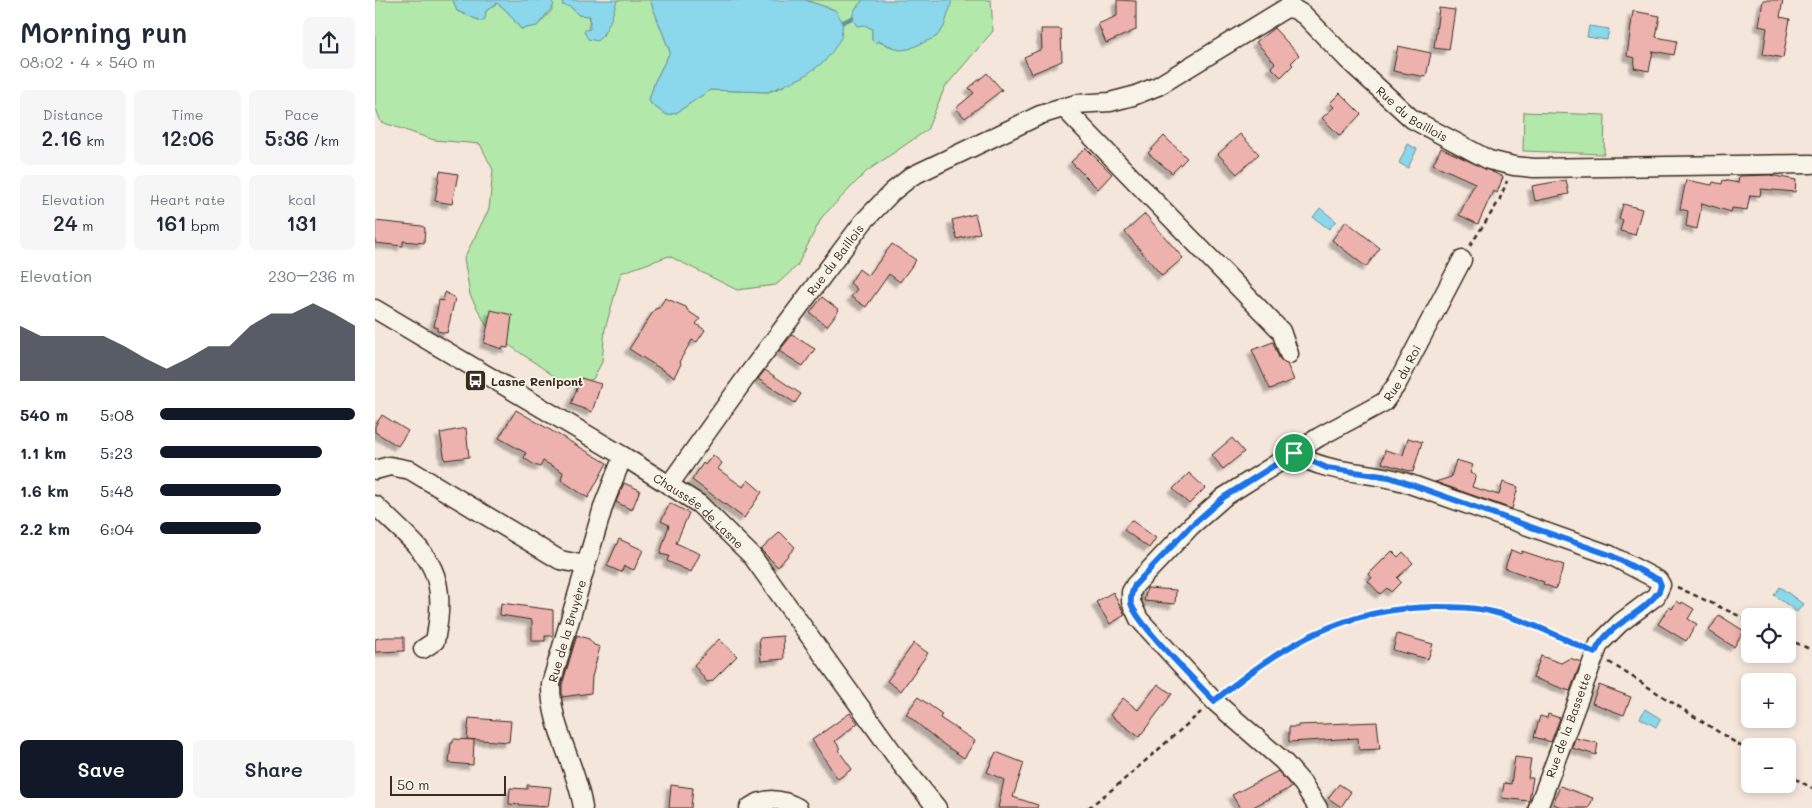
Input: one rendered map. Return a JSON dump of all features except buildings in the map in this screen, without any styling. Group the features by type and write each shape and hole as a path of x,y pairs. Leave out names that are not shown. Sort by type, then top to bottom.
{"street":[{"name":"Rue du Baillois","path":"669,485 747,376 864,221 881,201 912,176 1031,118 1063,107 1109,102 1150,89 1188,68 1285,8 1294,9 1304,15 1348,60 1412,119 1489,160 1514,166 1812,164"},
{"path":"1063,107 1281,331 1289,354"},
{"name":"Rue du Roi","path":"1314,806 1303,784 1283,761 1214,701 1139,618 1131,602 1131,592 1135,585 1191,526 1224,497 1319,437 1364,415 1384,402 1391,394 1462,260"},
{"name":"Chaussée de Lasne","path":"375,309 623,456 699,504 752,556 902,765 937,808"},
{"path":"1294,453 1327,468 1389,477 1574,542 1610,555 1652,575 1661,585"},
{"name":"Rue de la Bruyère","path":"583,808 578,781 553,711 551,698 556,664 585,565 604,504 623,456"},
{"path":"375,470 390,466 410,470 560,560 585,565"},
{"path":"375,505 423,552 438,577 440,602 435,641 423,649"},
{"name":"Rue de la Bassette","path":"1538,808 1599,644 1608,633 1656,596 1661,585"},
{"path":"749,808 771,800 786,802 798,808"}],"path":[{"path":"1462,260 1499,201 1514,166"},
{"path":"1661,585 1673,584 1741,617"},
{"path":"1088,808 1119,784 1245,675 1290,645 1336,624 1369,614 1410,607 1452,607 1491,612 1535,625 1595,653 1741,746"},
{"path":"1796,643 1812,650"},
{"path":"1796,779 1812,788"}],"green space":[{"path":"375,0 453,0 457,11 481,21 486,11 497,3 506,10 521,29 537,26 552,10 551,0 564,0 562,2 571,7 578,15 590,16 588,30 603,36 617,0 650,0 670,52 655,81 649,100 652,105 667,115 676,113 710,90 768,92 783,87 835,10 805,0 863,0 855,9 865,25 872,29 872,40 900,49 911,48 936,37 951,0 991,0 993,31 945,87 927,130 867,171 822,217 797,266 776,285 737,290 669,256 621,273 605,329 602,362 593,379 570,387 490,332 470,295 464,258 489,209 493,170 480,144 434,140 381,122 375,106"},
{"path":"1524,112 1605,115 1604,154 1523,151"}],"water":[{"path":"453,0 551,0 554,5 537,26 521,29 506,10 497,3 486,11 485,19 481,21 457,11"},
{"path":"564,0 617,0 607,28 597,41 588,39 584,32 590,29 590,16 578,15 571,7 562,5"},
{"path":"650,0 805,0 835,10 843,22 841,38 825,61 803,77 768,92 710,90 676,113 667,115 652,105 649,100 655,81 670,52"},
{"path":"863,0 951,0 951,4 944,27 936,37 909,49 900,50 878,41 875,43 872,40 872,29 865,25 857,26 852,18 855,9"},
{"path":"1589,26 1609,29 1607,40 1587,37"},
{"path":"1408,144 1417,149 1408,168 1399,163"},
{"path":"1320,208 1336,221 1329,229 1313,217"},
{"path":"1780,587 1803,604 1797,612 1796,608 1792,608 1774,595"},
{"path":"1645,709 1661,719 1656,727 1640,718"}],"waterway":[{"path":"843,22 852,18"}],"place":[{"name":"Lasne Renipont","path":"475,381"}],"route":[{"path":"1294,453 1306,461 1327,468 1389,477 1610,555 1659,580 1661,585 1659,591 1656,596 1608,633 1599,644 1595,653 1535,625 1491,612 1452,607 1410,607 1369,614 1336,624 1290,645 1245,675 1214,701 1139,618 1133,609 1131,592 1135,585 1191,526 1224,497 1294,453"}]}
